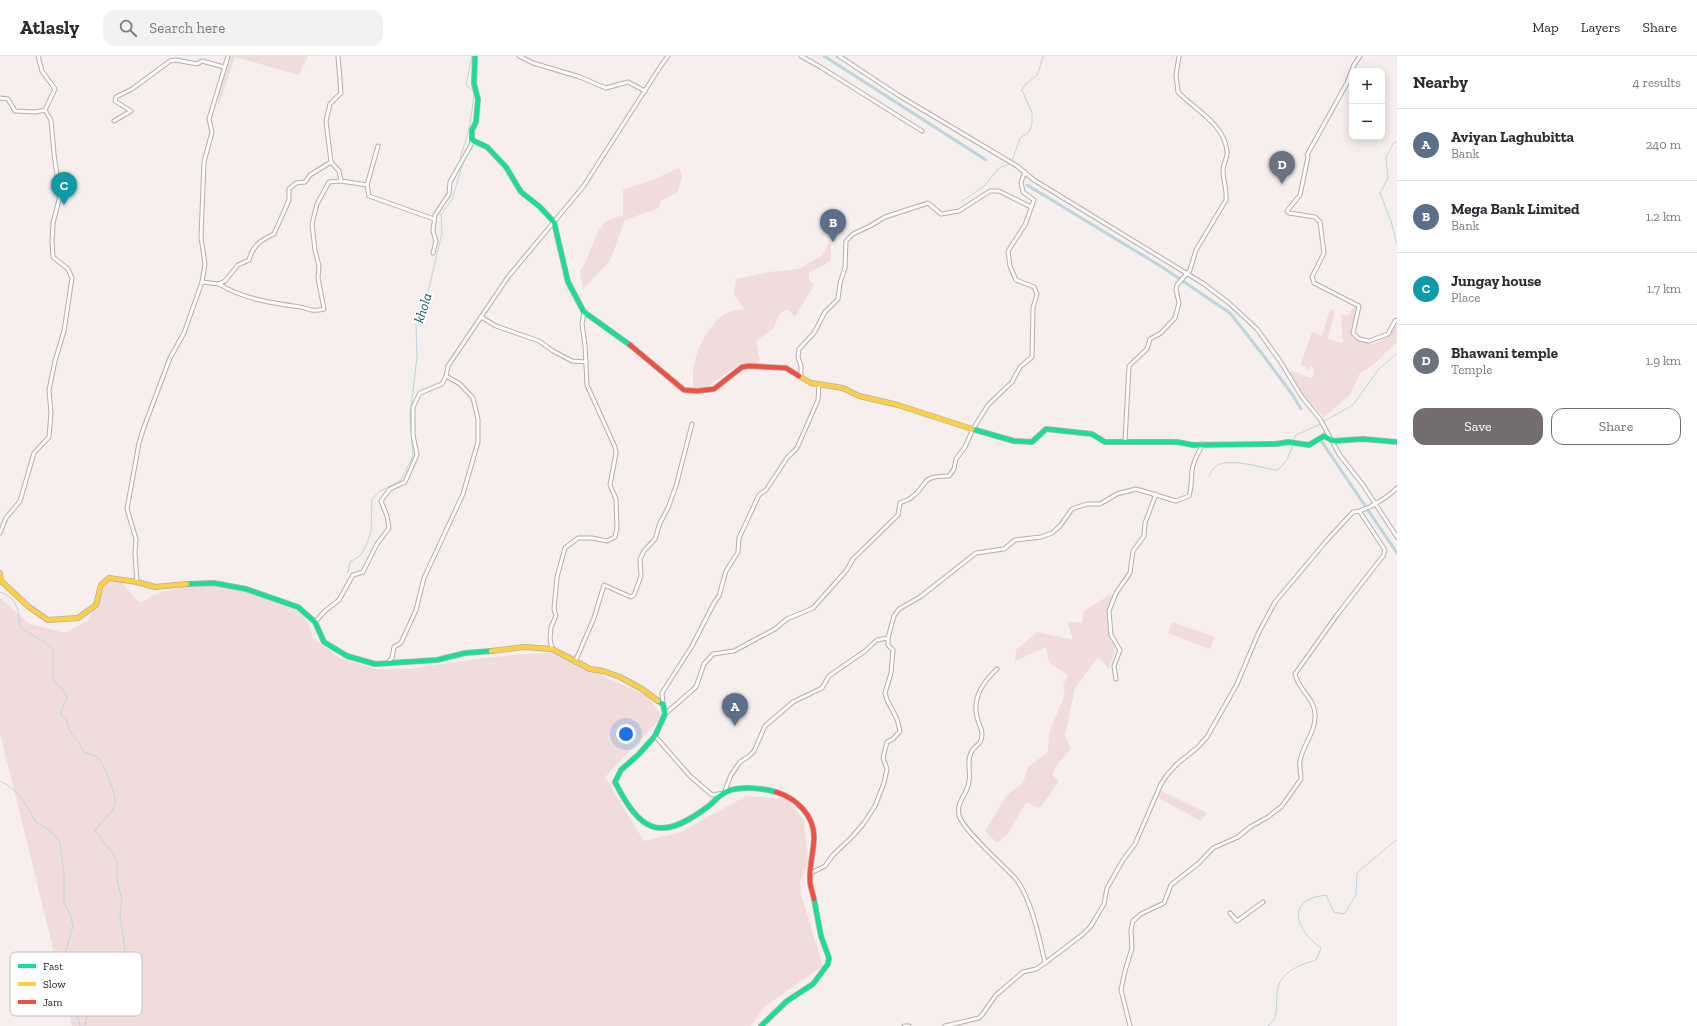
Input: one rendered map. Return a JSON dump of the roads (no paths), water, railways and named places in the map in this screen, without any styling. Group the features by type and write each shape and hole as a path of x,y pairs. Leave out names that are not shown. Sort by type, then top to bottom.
{"street":[{"path":"38,56 42,71 55,89 45,110"},
{"path":"137,582 136,539 127,509 140,443 161,380 170,358 184,332 202,282 205,264 201,237 204,162 212,132 209,119 228,56"},
{"path":"338,56 340,92 330,104 326,121 331,162 339,171 341,181"},
{"path":"433,253 436,241 433,231 435,215 449,194 450,182 471,145 472,130 476,122 478,99 474,84 475,56"},
{"path":"519,56 533,63 580,77 606,88 628,82 644,91"},
{"path":"315,622 324,611 339,600 353,575 364,572 377,544 389,528 387,516 381,500 390,489 405,482 418,455 413,435 413,407 420,393 442,384 446,376 448,366 508,277 582,188 668,56"},
{"path":"801,56 922,131"},
{"path":"839,56 1204,284 1229,303 1257,329 1280,361 1302,398 1320,419 1339,454 1375,503 1397,537"},
{"path":"1125,441 1129,366 1147,349 1150,339 1161,333 1175,318 1178,303 1176,290 1177,285 1192,265 1196,250 1226,200 1227,193 1223,171 1227,151 1221,134 1215,124 1178,92 1176,75 1179,56"},
{"path":"1360,56 1307,155 1308,157 1300,195 1287,211 1290,213 1315,217 1320,222 1324,254 1312,277 1314,283 1359,306 1353,333 1359,339 1369,342 1388,334 1397,320"},
{"path":"114,121 131,111 115,101 116,97 132,89 170,61 176,60 197,64 202,61 224,67"},
{"path":"0,98 8,99 14,111 36,112 45,110"},
{"path":"0,533 6,518 20,501 34,453 49,436 51,413 50,390 55,361 64,331 66,307 70,296 72,278 68,269 53,257 53,223 60,196 51,120 45,110"},
{"path":"472,140 488,147 506,167 521,192 540,207 554,222 568,282 584,312 639,352 684,390 697,391 714,389 742,367 786,368 811,384 843,388 859,396 898,405 1014,441 1032,442 1046,429 1092,434 1105,442 1176,442 1193,445 1276,444 1288,442 1309,445 1324,436 1333,441 1363,439 1397,442"},
{"path":"378,146 367,186 369,196 434,219"},
{"path":"219,284 225,281 238,265 249,260 253,248 260,240 274,234 289,200 289,189 296,183 305,182 316,170 331,162"},
{"path":"888,638 877,640 865,651 829,676 822,688 793,702 782,710 765,726 754,751 740,762 731,775 724,793 708,807 683,824 658,829 644,825 625,801 616,782 621,770 638,755 655,736 665,714 696,687 704,664 713,654 734,651 775,629 787,619 812,608 846,571 853,559 898,515 900,503 912,498 927,479 938,476 949,476 954,469 956,459 988,405 1012,382 1020,367 1032,357 1033,308 1037,294 1034,287 1016,280 1010,266 1008,251 1025,225 1034,200 1023,192 1021,182 1025,172"},
{"path":"202,282 219,284 231,291 282,305 302,307 312,310 324,309 318,278 319,266 315,250 312,224 317,204 329,182 341,181 367,186"},
{"path":"801,377 798,357 799,349 814,333 825,312 838,299 840,283 845,268 846,241 853,234 885,217 928,203 941,214 959,211 990,191 999,191 1031,207"},
{"path":"552,649 550,627 556,616 554,609 557,577 564,548 578,538 592,538 607,541 612,540 615,537 617,528 616,499 610,485 616,453 615,447 587,385 582,324 584,312"},
{"path":"481,317 496,326 539,341 553,351 572,361 586,362"},
{"path":"386,664 392,658 394,647 400,643 416,610 424,578 463,494 478,442 478,418 473,398 460,384 446,376"},
{"path":"665,714 662,693 692,646 714,603 720,596 726,571 738,552 739,538 760,495 766,490 787,458 797,448 818,400 819,384"},
{"path":"575,662 594,618 604,585 627,596 631,597 634,594 641,576 640,560 644,551 655,539 660,523 668,508 676,486 692,424"},
{"path":"811,873 825,866 833,855 864,823 875,806 884,783 887,769 883,758 887,742 893,739 900,731 897,719 885,694 891,673 893,650 888,645 888,638 894,616 898,609 920,597 976,553 1004,549 1015,540 1041,537 1052,533 1060,526 1072,509 1087,504 1100,504 1117,494 1136,488 1176,501 1189,496 1192,488 1192,470 1196,455 1203,444"},
{"path":"945,1026 979,1018 996,995 1023,972 1036,968 1045,963 1082,935 1097,917 1104,904 1107,888 1123,860 1135,844 1161,784 1176,764 1198,747 1207,737 1239,680 1258,634 1275,602 1353,512 1360,512 1364,510 1382,500 1397,488"},
{"path":"1116,679 1114,666 1120,650 1111,635 1109,611 1116,593 1130,573 1134,551 1144,536 1145,523 1156,494"},
{"path":"1130,1026 1121,990 1132,948 1131,930 1133,921 1141,914 1164,903 1171,885 1199,863 1213,848 1238,837 1250,827 1268,817 1282,806 1301,779 1299,762 1303,750 1313,731 1315,716 1314,704 1296,681 1295,674 1383,556 1385,550 1360,512"},
{"path":"0,573 1,581 29,607 48,620 78,618 96,605 101,585 109,578 137,582 155,587 181,584 214,583 246,589 298,607 315,622 324,642 347,656 375,664 437,660 465,653 524,647 552,649 590,669 603,671 620,677 642,689 663,704"},
{"path":"997,669 988,678 980,690 976,715 982,734 980,744 972,751 969,764 970,782 958,804 959,817 967,829 1015,879 1024,893 1040,937 1045,963"},
{"path":"655,736 702,788 712,795 741,788 771,790 796,802 807,813 811,822 814,835 810,880 812,898 821,936 829,958 828,964 813,984 787,1001 761,1026"},
{"path":"1230,913 1236,921 1263,902"},
{"path":"904,1026 909,1026"}],"waterway":[{"name":"khola","path":"462,158 460,157 468,133 474,92 466,85 472,56"},
{"path":"824,56 986,160"},
{"path":"1012,161 1020,138 1029,132 1032,124 1032,113 1022,90 1025,85 1038,74 1043,56"},
{"path":"1397,142 1394,142 1386,157 1388,178 1380,193 1391,221 1397,245"},
{"name":"khola","path":"348,573 350,562 361,555 371,531 372,499 379,492 401,480 413,456 410,416 417,357 416,323 428,292 442,233 441,214 452,200 464,159"},
{"path":"961,202 983,187 999,168 1010,164"},
{"path":"1027,185 1162,267 1230,313 1292,394 1301,409"},
{"path":"1323,422 1353,405 1378,370 1397,353"},
{"path":"1294,439 1296,435 1321,424"},
{"path":"1322,442 1397,553"},
{"path":"1209,476 1216,466 1229,463 1246,464 1277,470 1287,459 1293,445"},
{"path":"0,592 11,598 15,604 21,628 46,643 53,650 53,679 63,690 67,698 61,712 62,716 66,719 68,727 84,751 87,754 96,756 100,760 114,792 114,807 95,832 116,858 117,880 122,900 120,915 124,952"},
{"path":"0,781 9,786 19,795 36,822 52,832 60,842 64,874 64,902 70,914 73,926 66,952"},
{"path":"1268,1026 1275,1018 1278,987 1283,977 1291,970 1316,960 1321,948 1312,940 1300,924 1298,916 1304,903 1313,898 1326,895 1334,912 1344,914 1356,895 1357,873 1397,840"},
{"path":"77,1016 80,1026"},
{"path":"85,1026 88,1016"}],"place":[{"name":"Bhawani temple","path":"1282,184"},
{"name":"Jungay house","path":"64,205"},
{"name":"Mega Bank Limited","path":"833,242"},
{"name":"Aviyan Laghubitta","path":"735,726"}]}
